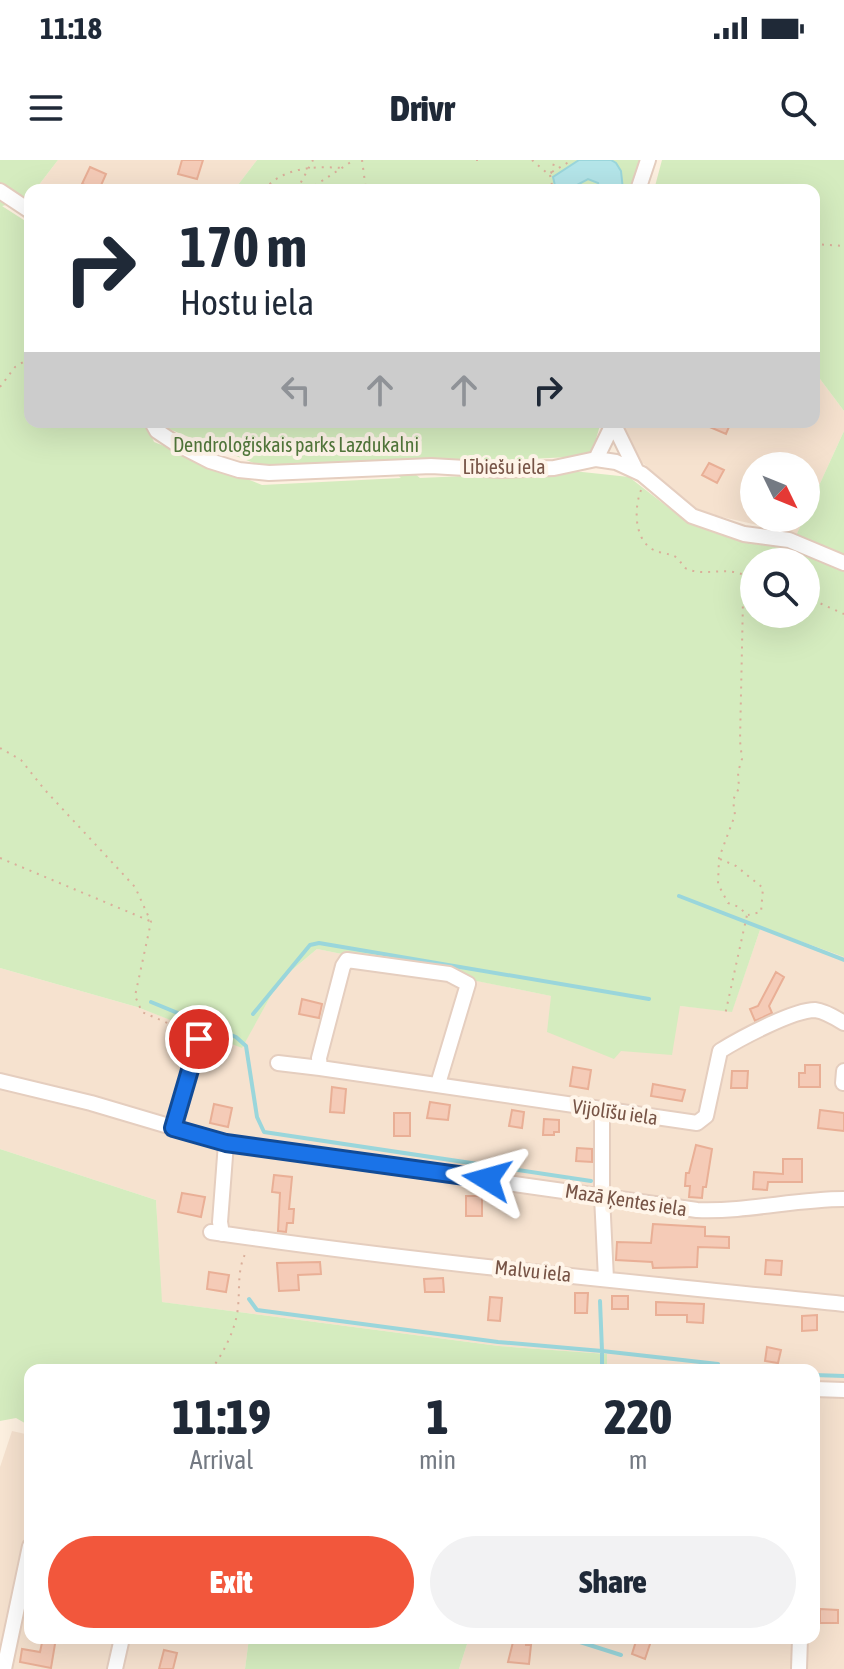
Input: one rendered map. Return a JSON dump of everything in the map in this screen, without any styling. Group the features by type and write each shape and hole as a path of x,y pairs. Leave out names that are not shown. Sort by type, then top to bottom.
{"street":[{"path":"640,184 646,160"},
{"path":"0,191 24,207"},
{"name":"Lībiešu iela","path":"155,428 175,443 210,461 239,470 269,473 431,466 500,470 568,466 596,459 616,462 636,470 692,516 744,534 789,540 844,563"},
{"path":"596,459 612,428"},
{"path":"616,428 636,470"},
{"path":"320,1068 319,1058 347,960 449,974 468,984 438,1084"},
{"name":"Vijolīšu iela","path":"278,1063 701,1122 706,1116 720,1051 750,1034 805,1012 817,1010 844,1023"},
{"path":"173,1128 199,1039"},
{"name":"Mazā Ķentes iela","path":"0,1081 91,1103 226,1143 602,1196 716,1211 844,1199"},
{"path":"602,1110 606,1279"},
{"name":"Malvu iela","path":"226,1143 217,1233 252,1240 844,1304"},
{"path":"820,1389 844,1390"},
{"path":"4,1669 24,1574"},
{"path":"115,1669 121,1644"},
{"path":"799,1669 800,1644"}],"path":[{"path":"300,184 313,160"},
{"path":"317,184 354,160"},
{"path":"362,160 365,184"},
{"path":"476,160 483,160"},
{"path":"532,160 550,174"},
{"path":"552,184 550,174 555,160"},
{"path":"550,174 572,160"},
{"path":"269,184 308,166 342,168"},
{"path":"820,244 844,246"},
{"path":"0,387 15,367 24,362"},
{"path":"649,480 637,500 638,528 644,541 654,550 679,558 683,567 693,573 735,570 740,572"},
{"path":"820,603 844,614"},
{"path":"742,628 742,759 738,772 739,788 733,800 735,815 719,858 718,884 728,903 739,907 747,916"},
{"path":"0,748 21,760 135,887 151,922 135,996 142,1012 199,1039"},
{"path":"0,858 151,922"},
{"path":"719,858 736,866 763,888 761,912 747,916"},
{"path":"725,1015 747,916"},
{"path":"216,1364 224,1353 238,1310 240,1265 252,1240"}],"shaded area":[{"path":"58,160 257,160 239,184 40,184"},
{"path":"820,379 844,411 844,431 820,483 820,452 740,452 740,521 700,512 638,459 624,428 820,428"},
{"path":"761,927 844,957 844,1669 459,1669 467,1644 820,1644 820,1364 607,1364 607,1354 499,1346 161,1302 156,1200 0,1149 0,968 137,1007 242,1047 279,981 317,949 552,996 621,1051 680,1006 732,1011"},
{"path":"12,1431 24,1434 24,1644 248,1644 245,1669 0,1669 0,1467"}],"green space":[{"name":"Dendroloģiskais parks Lazdukalni","path":"0,160 58,160 40,184 24,184 24,201 2,206 24,220 24,428 148,428 154,442 262,485 401,478 386,465 271,470 168,428 599,428 591,456 404,465 420,478 573,471 629,477 687,522 778,548 740,548 740,628 820,628 820,548 790,548 798,532 820,532 820,483 844,431 844,957 761,927 732,1012 680,1006 672,1055 621,1051 614,1059 547,1032 551,996 317,949 279,981 242,1048 137,1007 0,968"},
{"path":"257,160 643,160 636,184 239,184"},
{"path":"662,160 844,160 844,411 820,379 820,184 656,184"},
{"path":"0,1149 156,1200 162,1302 499,1346 607,1354 607,1364 24,1364 24,1423 16,1418 0,1421"},
{"path":"248,1644 467,1644 459,1669 245,1669"}],"water":[{"path":"579,160 611,160 621,171 622,184 598,184 588,179 579,184 555,184 553,177"}],"building":[{"path":"182,160 203,160 197,179 178,174"},
{"path":"90,167 106,174 102,184 82,184"},
{"path":"712,428 728,428 726,434"},
{"path":"709,463 724,470 717,483 702,475"},
{"path":"776,972 784,977 769,1006 772,1013 755,1021 750,1009 758,1006"},
{"path":"302,999 322,1004 319,1018 299,1014"},
{"path":"805,1065 820,1065 820,1087 799,1087 799,1073 805,1073"},
{"path":"573,1067 591,1070 588,1089 570,1086"},
{"path":"732,1071 748,1071 747,1088 731,1088"},
{"path":"653,1084 685,1090 682,1101 651,1096"},
{"path":"332,1087 346,1089 344,1113 330,1112"},
{"path":"430,1102 450,1105 448,1120 427,1118"},
{"path":"214,1104 232,1108 228,1127 210,1123"},
{"path":"512,1110 524,1112 522,1128 509,1126"},
{"path":"820,1110 844,1113 844,1131 818,1128"},
{"path":"394,1113 410,1113 410,1136 394,1136"},
{"path":"544,1119 559,1120 559,1132 543,1135"},
{"path":"696,1145 712,1149 702,1198 689,1197 690,1186 685,1186 686,1173 689,1173"},
{"path":"577,1148 592,1149 592,1162 576,1161"},
{"path":"783,1159 802,1159 802,1182 768,1182 767,1190 753,1189 754,1172 783,1174"},
{"path":"274,1175 292,1177 289,1209 294,1209 293,1223 287,1223 286,1232 278,1231 280,1193 272,1192"},
{"path":"182,1193 205,1197 201,1217 178,1212"},
{"path":"466,1196 482,1196 482,1216 466,1216"},
{"path":"653,1224 705,1227 705,1236 729,1237 729,1248 698,1247 697,1267 653,1268 652,1262 616,1260 617,1242 651,1243"},
{"path":"766,1260 782,1261 781,1275 765,1274"},
{"path":"320,1262 321,1274 298,1275 299,1290 279,1291 277,1263"},
{"path":"209,1272 229,1275 226,1292 207,1289"},
{"path":"443,1278 444,1292 425,1292 424,1279"},
{"path":"575,1293 588,1293 587,1313 575,1313"},
{"path":"612,1296 628,1296 628,1309 612,1309"},
{"path":"490,1297 502,1298 500,1321 488,1320"},
{"path":"656,1302 704,1304 703,1323 687,1322 687,1315 656,1315"},
{"path":"817,1315 817,1330 802,1331 802,1316"},
{"path":"767,1347 781,1350 778,1363 765,1361"},
{"path":"820,1609 838,1610 838,1623 820,1623"},
{"path":"42,1644 55,1644 51,1668 20,1662 22,1649 40,1652"},
{"path":"512,1644 531,1645 529,1664 508,1662"},
{"path":"635,1644 650,1644 645,1659 632,1654"},
{"path":"164,1650 177,1653 173,1669 159,1669"}],"waterway":[{"path":"679,896 844,960"},
{"path":"253,1014 310,945 319,943 649,999"},
{"path":"151,1002 236,1037 246,1046 257,1117 264,1132 591,1181"},
{"path":"249,1299 257,1310 498,1342 602,1351 602,1364"},
{"path":"600,1301 602,1351 718,1364"},
{"path":"820,1375 844,1376"},
{"path":"586,1644 621,1655"}],"route":[{"path":"199,1039 173,1128 226,1143 487,1179"}]}
